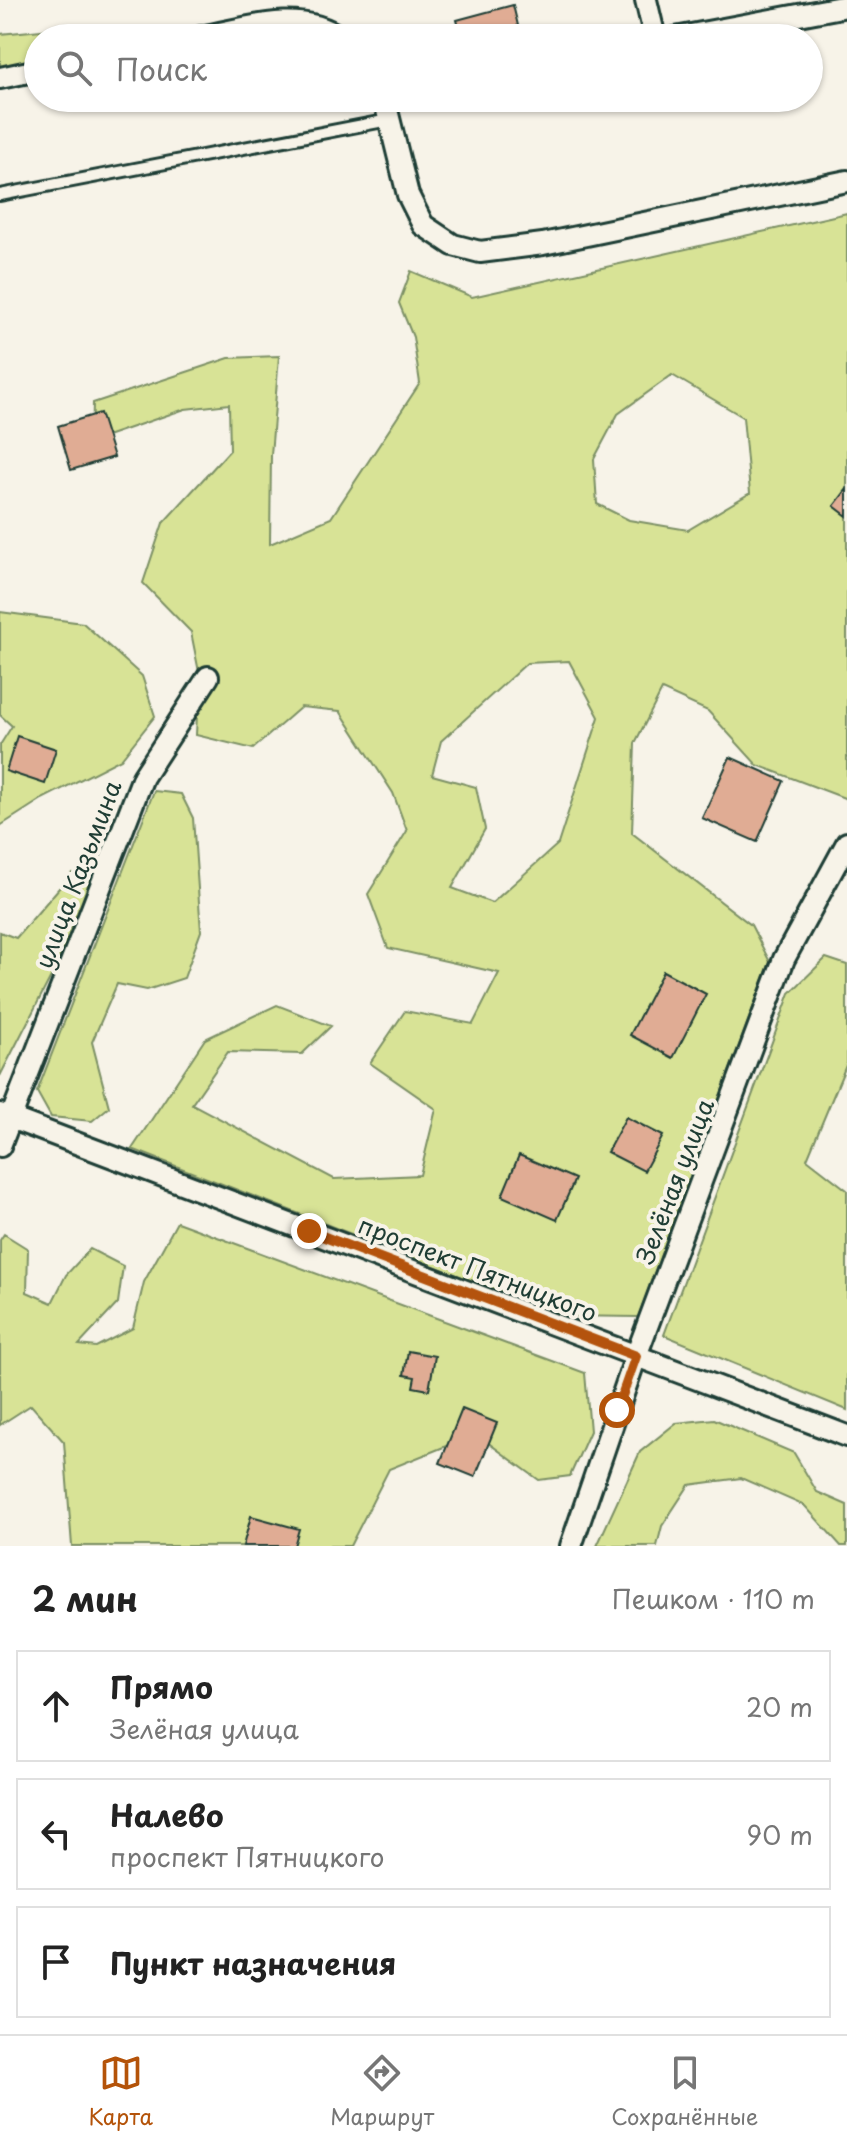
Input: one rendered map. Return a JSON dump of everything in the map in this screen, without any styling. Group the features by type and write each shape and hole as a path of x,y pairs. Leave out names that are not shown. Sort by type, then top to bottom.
{"street":[{"path":"646,0 652,24"},
{"path":"750,24 847,6"},
{"path":"283,24 305,24"},
{"path":"0,78 24,73"},
{"path":"387,112 408,195 423,225 453,245 480,252 543,244 847,181"},
{"name":"улица Казьмина","path":"0,1146 6,1116 143,777 208,677"},
{"name":"Зелёная улица","path":"571,1546 636,1356 784,959 847,843"},
{"name":"проспект Пятницкого","path":"6,1116 847,1436"}],"lane":[{"path":"0,195 389,120"}],"green space":[{"path":"24,32 24,65 0,70 0,34"},
{"path":"847,213 847,799 757,765 708,711 662,690 635,743 632,833 751,925 770,962 638,1317 563,1316 132,1149 205,1039 277,1005 331,1026 302,1054 228,1052 192,1104 334,1179 420,1175 436,1109 370,1063 405,1011 473,1024 499,973 388,948 368,894 407,831 393,793 340,711 301,707 253,749 196,735 199,672 191,632 143,583 163,523 230,450 229,404 185,409 92,441 93,403 229,358 279,356 271,455 270,544 331,518 420,383 413,337 399,303 411,271 472,297","holes":["672,375 743,417 750,493 688,530 629,520 597,504 594,459 618,414","569,661 599,717 558,844 492,903 452,888 485,829 476,787 432,775 441,741 527,663"]},
{"path":"0,612 83,623 142,676 155,716 121,759 42,799 0,826 0,745 12,726 0,715"},
{"path":"154,791 181,794 193,818 201,931 184,978 147,990 117,984 92,1042 109,1107 92,1121 51,1117 37,1092"},
{"path":"72,873 89,879 84,912 0,1076 0,932 16,938"},
{"path":"826,958 847,965 847,1063 807,1159 847,1190 847,1410 664,1335 790,993"},
{"path":"177,1222 585,1373 590,1431 570,1476 539,1480 476,1434 389,1469 350,1546 72,1546 64,1442 31,1405 0,1425 0,1240 4,1234 28,1249 27,1292 52,1303 66,1275 90,1249 123,1266 118,1303 79,1345 96,1347 133,1328 144,1282"},
{"path":"714,1419 794,1453 817,1492 847,1505 847,1546 841,1546 805,1506 741,1478 689,1485 662,1526 657,1546 597,1546 640,1452 676,1423"}],"building":[{"path":"513,5 518,24 458,24 457,20"},
{"path":"100,413 114,457 71,470 58,426"},
{"path":"847,489 847,516 834,506"},
{"path":"17,736 56,749 45,784 6,771"},
{"path":"730,757 784,781 757,842 702,818"},
{"path":"663,971 706,994 673,1058 630,1035"},
{"path":"626,1117 663,1136 644,1171 607,1152"},
{"path":"519,1155 575,1179 557,1220 502,1196"},
{"path":"408,1351 435,1356 429,1390 413,1387 415,1377 404,1375"},
{"path":"462,1409 497,1423 475,1477 440,1463"},
{"path":"251,1516 299,1529 294,1546 243,1546"}],"route":[{"path":"309,1231 636,1356 617,1410"}]}
